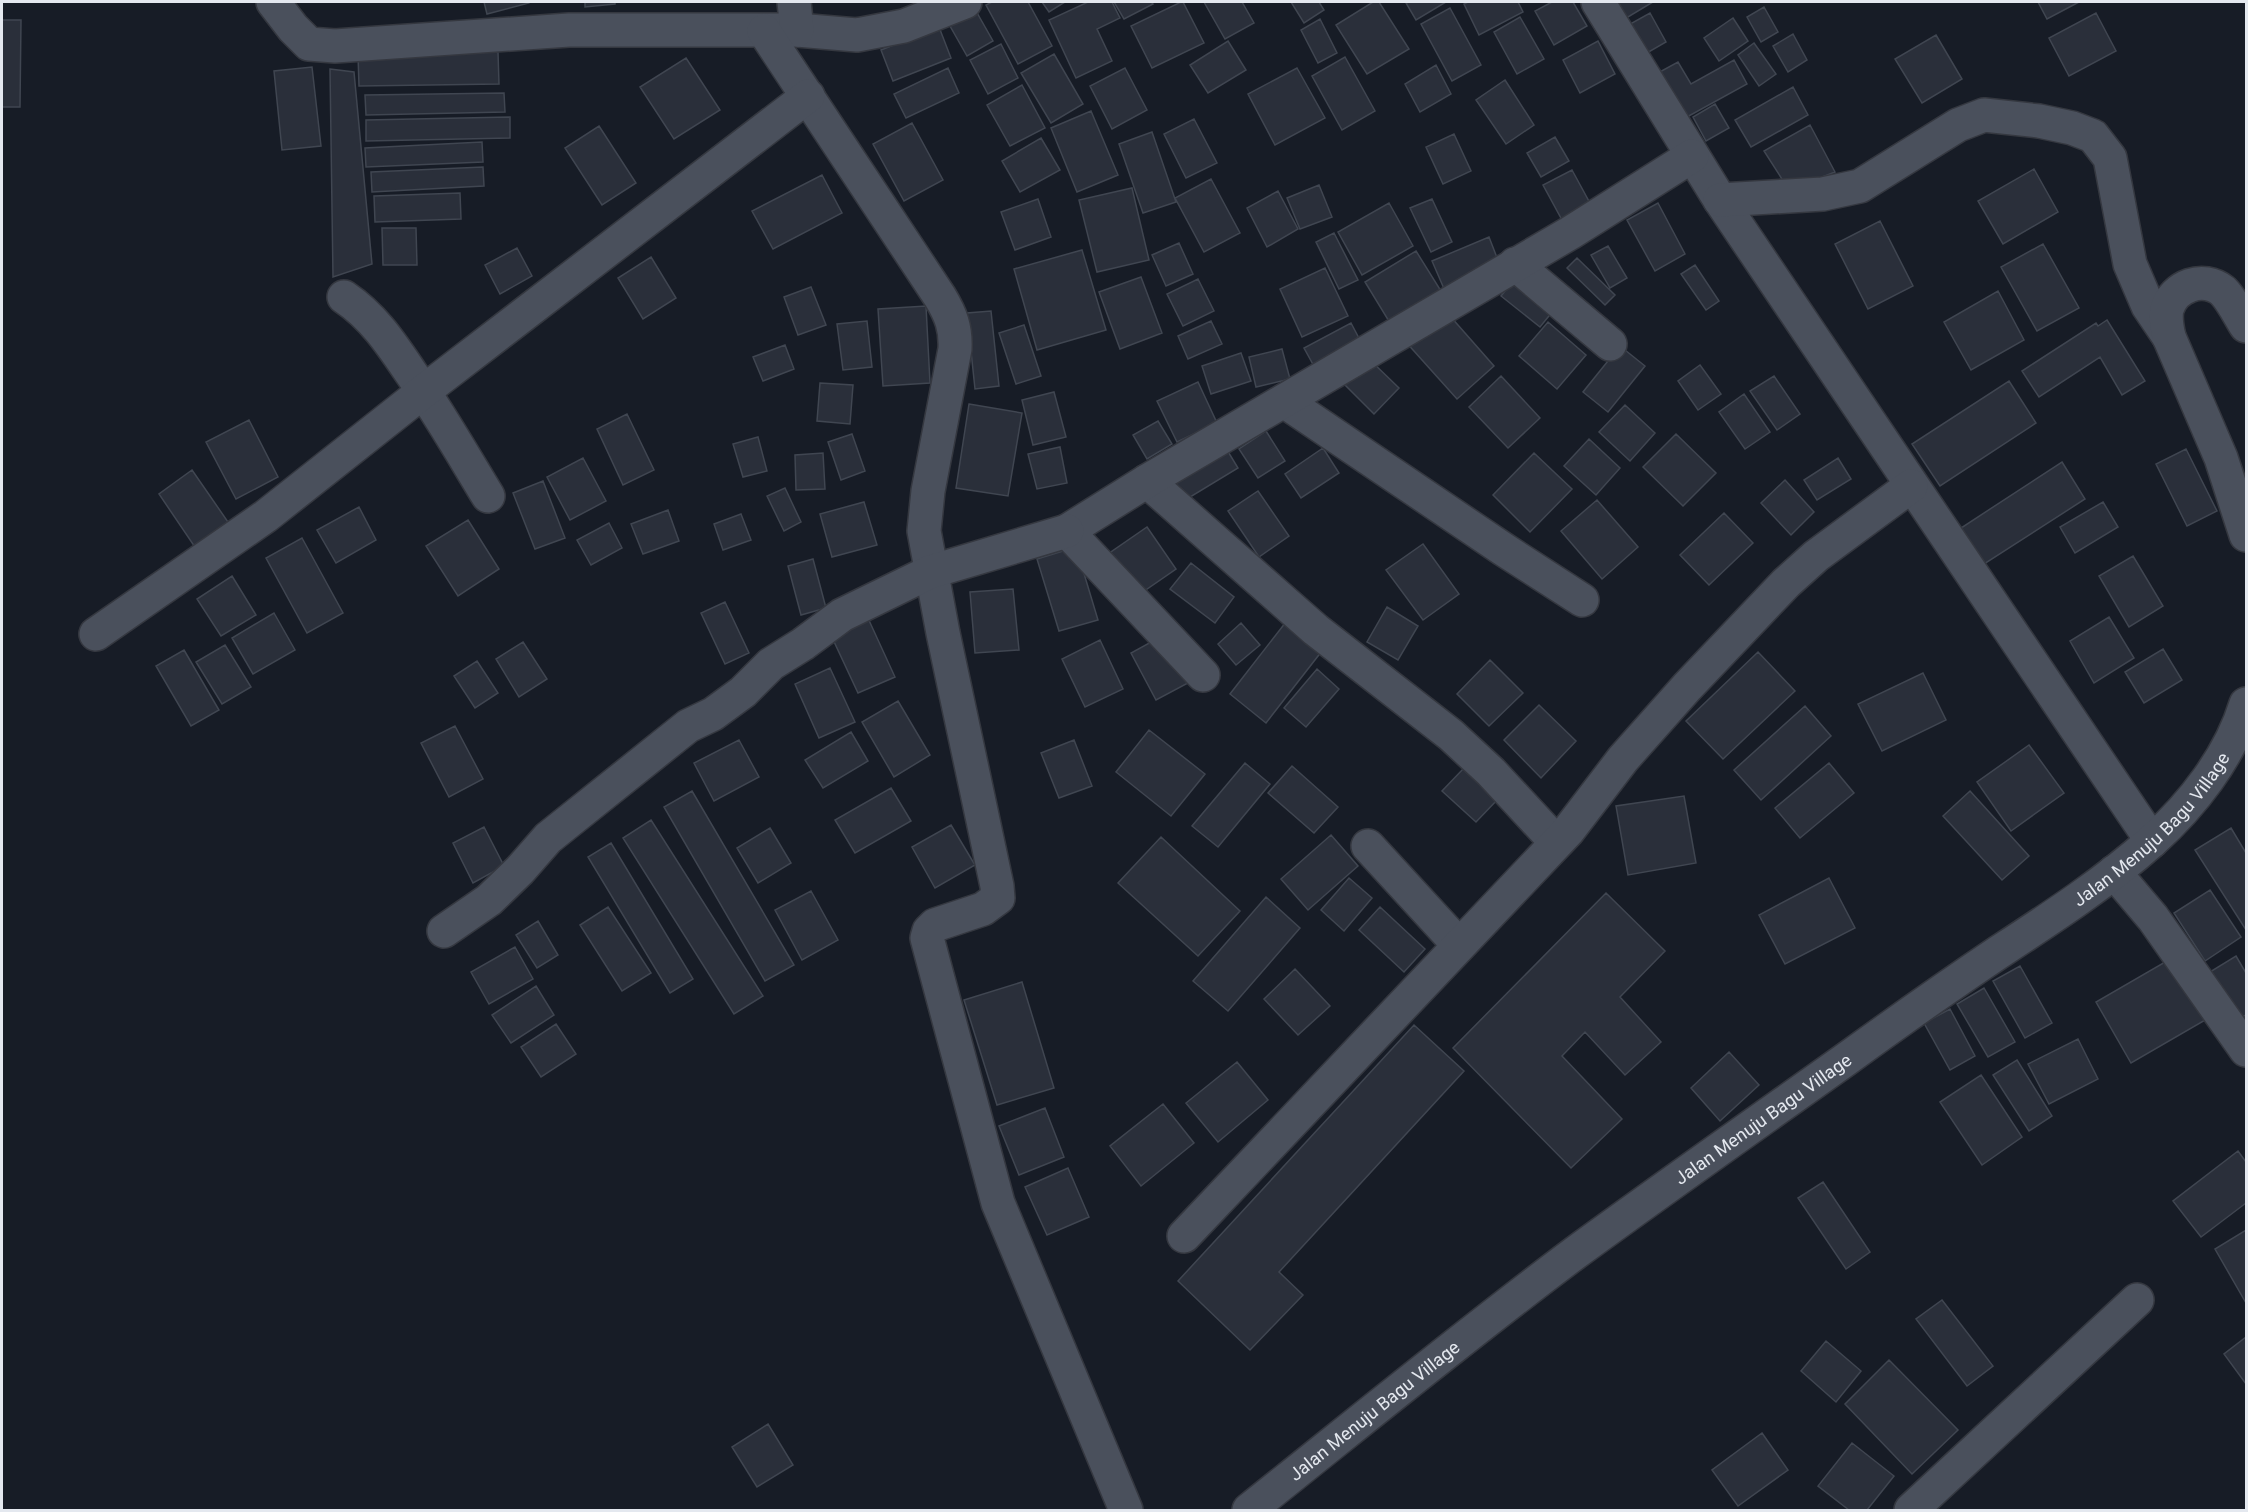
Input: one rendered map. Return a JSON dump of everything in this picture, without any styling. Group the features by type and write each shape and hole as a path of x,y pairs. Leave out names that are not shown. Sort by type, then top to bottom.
{"street":[{"path":"273,2 309,44 335,46 569,30 784,25 857,35 904,26 965,2"},
{"path":"1598,2 1720,200 2152,841"},
{"path":"784,25 808,96 940,297 956,333 925,511 924,531 930,572 998,898 984,909 935,926 929,931 927,938 998,1203 1126,1510"},
{"path":"96,634 266,516 424,391 808,96"},
{"path":"1720,200 1823,194 1860,186 1958,125 1984,115 2039,121 2072,128 2093,136 2110,158 2130,264 2148,306 2169,337 2221,458 2247,535"},
{"path":"444,931 489,900 548,838 688,726 713,714 744,692 771,664 842,615 930,572 1067,531 1147,481 1570,233 1692,156"},
{"path":"1515,264 1610,344"},
{"path":"2169,337 2166,316 2174,294 2197,283 2210,285 2223,292 2247,326"},
{"path":"344,297 365,313 386,336 424,391 488,496"},
{"path":"1284,400 1582,600"},
{"path":"1147,481 1316,630 1451,735 1491,772 1556,842"},
{"path":"1184,1236 1568,831 1637,743 1786,583 1816,556 1911,486"},
{"path":"1067,531 1203,675"},
{"name":"Jalan Menuju Bagu Village","path":"1249,1510 1576,1253 1914,1010 2067,907 2114,872 2152,841 2197,795 2245,717"},
{"path":"1368,846 1459,945"},
{"path":"2114,872 2153,918 2247,1050"},
{"path":"1922,1507 2137,1300"}],"building":[{"path":"484,2 529,2 529,3 487,14"},
{"path":"585,2 615,2 615,4 585,7"},
{"path":"992,2 1028,2 1052,46 1018,64 986,5"},
{"path":"1042,2 1065,2 1049,12"},
{"path":"1088,2 1112,2 1120,18 1097,29 1112,61 1076,78 1049,20"},
{"path":"1114,2 1151,2 1153,4 1124,19"},
{"path":"1181,2 1204,43 1152,68 1131,26"},
{"path":"1204,2 1242,2 1254,23 1225,39"},
{"path":"1291,2 1319,2 1324,10 1304,23"},
{"path":"1373,2 1379,2 1409,49 1367,74 1336,25"},
{"path":"1446,2 1416,20 1406,3"},
{"path":"1468,2 1518,2 1523,12 1479,35 1464,4"},
{"path":"1552,2 1573,2 1587,26 1554,45 1535,11"},
{"path":"1612,2 1653,2 1623,20"},
{"path":"2038,2 2079,2 2047,19"},
{"path":"1764,7 1778,32 1761,42 1747,17"},
{"path":"1450,8 1481,65 1452,81 1421,24"},
{"path":"976,11 993,41 967,56 950,26"},
{"path":"1650,13 1666,42 1640,57 1623,28"},
{"path":"2096,13 2116,51 2069,76 2049,38"},
{"path":"1520,17 1544,59 1517,74 1494,32"},
{"path":"1733,18 1748,41 1719,61 1704,38"},
{"path":"1320,19 1337,53 1318,63 1301,30"},
{"path":"2,20 21,20 20,107 2,107"},
{"path":"939,27 951,58 893,81 881,50"},
{"path":"1793,34 1807,60 1788,72 1773,46"},
{"path":"1936,35 1962,79 1922,103 1895,59"},
{"path":"1228,41 1246,70 1208,93 1190,65"},
{"path":"1598,41 1615,74 1580,93 1563,60"},
{"path":"1754,43 1776,74 1759,86 1738,55"},
{"path":"1001,44 1018,78 988,94 970,60"},
{"path":"498,52 499,84 359,86 358,55"},
{"path":"1054,54 1083,104 1051,123 1021,73"},
{"path":"1345,57 1375,111 1342,130 1312,76"},
{"path":"686,58 720,110 674,139 640,87"},
{"path":"1734,60 1747,84 1687,117 1656,74 1678,62 1691,84"},
{"path":"1436,65 1451,94 1420,112 1405,84"},
{"path":"312,67 321,146 282,150 274,71"},
{"path":"948,68 959,93 906,118 894,94"},
{"path":"1125,68 1147,110 1112,129 1090,86"},
{"path":"1297,68 1325,118 1275,145 1248,94"},
{"path":"330,69 354,72 372,264 333,277"},
{"path":"1505,80 1534,125 1506,144 1476,100"},
{"path":"1022,85 1045,128 1010,146 987,105"},
{"path":"1793,87 1808,115 1751,147 1735,120"},
{"path":"504,93 505,112 366,115 365,95"},
{"path":"1715,104 1729,128 1706,141 1693,117"},
{"path":"1091,111 1118,175 1077,192 1051,128"},
{"path":"510,117 510,138 366,141 366,120"},
{"path":"1194,119 1217,163 1186,178 1164,134"},
{"path":"912,123 943,180 904,201 873,144"},
{"path":"1810,125 1835,172 1789,190 1764,151"},
{"path":"599,126 636,183 602,205 565,148"},
{"path":"1152,132 1176,202 1143,213 1119,144"},
{"path":"1454,134 1471,171 1443,184 1426,147"},
{"path":"1555,137 1569,161 1541,177 1527,153"},
{"path":"1041,138 1060,170 1020,192 1002,161"},
{"path":"482,142 483,162 366,167 365,148"},
{"path":"483,167 484,186 372,192 371,172"},
{"path":"2034,169 2058,212 2003,244 1978,201"},
{"path":"1572,170 1591,205 1562,220 1543,185"},
{"path":"822,175 842,213 773,249 752,211"},
{"path":"1211,179 1240,233 1204,252 1175,198"},
{"path":"1319,185 1332,217 1300,229 1287,198"},
{"path":"1132,188 1149,260 1097,272 1079,200"},
{"path":"1278,191 1298,229 1267,247 1247,208"},
{"path":"460,193 461,219 375,222 374,196"},
{"path":"1038,199 1051,237 1015,250 1001,212"},
{"path":"1432,199 1452,242 1431,252 1410,208"},
{"path":"1389,203 1413,246 1362,275 1338,232"},
{"path":"1658,203 1685,254 1655,271 1627,220"},
{"path":"1880,221 1913,286 1868,309 1835,244"},
{"path":"382,228 416,228 417,265 383,265"},
{"path":"1334,233 1358,280 1339,289 1316,242"},
{"path":"1489,237 1501,268 1445,291 1432,261"},
{"path":"1179,243 1193,274 1166,286 1152,255"},
{"path":"2043,244 2079,308 2037,331 2001,267"},
{"path":"1608,246 1627,278 1610,288 1591,255"},
{"path":"517,248 532,276 500,294 485,265"},
{"path":"1082,250 1106,330 1037,350 1014,269"},
{"path":"1416,251 1441,291 1390,323 1365,282"},
{"path":"651,257 676,298 643,319 618,278"},
{"path":"1577,258 1615,295 1605,305 1567,268"},
{"path":"1695,265 1719,301 1706,310 1681,274"},
{"path":"1325,268 1348,316 1302,337 1280,289"},
{"path":"1518,275 1557,306 1540,327 1501,296"},
{"path":"1141,277 1162,333 1120,349 1099,292"},
{"path":"1198,279 1214,311 1183,326 1167,294"},
{"path":"811,287 826,325 798,335 784,297"},
{"path":"1998,291 2024,340 1971,370 1944,322"},
{"path":"926,306 930,383 883,386 878,309"},
{"path":"1443,308 1494,366 1457,399 1405,341"},
{"path":"991,311 999,386 975,389 967,313"},
{"path":"2107,320 2145,381 2122,395 2100,357 2039,397 2022,371 2096,323 2098,326"},
{"path":"867,321 872,367 843,370 837,324"},
{"path":"1211,321 1222,344 1188,359 1178,336"},
{"path":"1548,322 1586,355 1557,389 1519,356"},
{"path":"1351,323 1361,342 1315,368 1304,348"},
{"path":"1024,325 1041,376 1016,384 999,333"},
{"path":"785,345 794,369 763,381 753,357"},
{"path":"1620,346 1645,366 1608,412 1583,392"},
{"path":"1282,349 1290,379 1256,387 1249,357"},
{"path":"1241,353 1251,381 1211,394 1202,366"},
{"path":"1367,357 1399,388 1374,414 1342,382"},
{"path":"1700,365 1721,394 1698,410 1678,381"},
{"path":"1501,376 1540,418 1508,448 1469,407"},
{"path":"1774,376 1800,414 1777,430 1750,391"},
{"path":"2009,381 2036,423 1940,486 1912,444"},
{"path":"1198,382 1217,423 1177,442 1157,401"},
{"path":"820,383 853,385 850,424 817,421"},
{"path":"1054,392 1066,437 1033,445 1022,400"},
{"path":"1744,394 1770,432 1745,449 1719,412"},
{"path":"969,404 1022,413 1008,496 956,488"},
{"path":"1625,405 1655,433 1630,461 1599,432"},
{"path":"627,414 654,470 623,485 597,429"},
{"path":"249,420 278,477 236,499 206,442"},
{"path":"1158,421 1172,444 1147,459 1133,435"},
{"path":"1266,431 1285,461 1258,478 1239,449"},
{"path":"852,434 865,471 841,480 828,442"},
{"path":"1676,434 1716,473 1683,506 1643,467"},
{"path":"758,437 767,471 743,477 733,444"},
{"path":"1589,439 1620,468 1596,495 1564,466"},
{"path":"1221,440 1238,468 1177,505 1160,477"},
{"path":"1060,447 1067,483 1037,489 1028,454"},
{"path":"1323,448 1339,473 1301,498 1285,474"},
{"path":"2186,449 2217,511 2187,526 2156,464"},
{"path":"823,453 825,489 796,490 795,455"},
{"path":"1534,453 1572,489 1530,532 1493,495"},
{"path":"583,458 606,501 570,520 547,477"},
{"path":"1838,458 1851,479 1817,500 1804,480"},
{"path":"2062,462 2085,499 1981,566 1958,530"},
{"path":"192,470 237,535 203,559 159,494"},
{"path":"1785,480 1814,512 1791,535 1761,503"},
{"path":"543,481 565,538 535,549 513,493"},
{"path":"785,488 801,522 784,531 767,496"},
{"path":"1258,491 1289,536 1259,557 1228,511"},
{"path":"1597,500 1638,547 1602,579 1561,531"},
{"path":"864,502 877,545 832,557 820,514"},
{"path":"2103,502 2118,527 2075,553 2060,527"},
{"path":"359,507 376,540 336,563 317,530"},
{"path":"668,510 679,541 643,554 631,524"},
{"path":"1724,513 1753,543 1709,585 1680,555"},
{"path":"741,514 751,540 723,550 714,524"},
{"path":"468,520 499,569 458,596 426,546"},
{"path":"609,523 622,548 591,565 577,540"},
{"path":"1147,527 1176,569 1137,596 1108,554"},
{"path":"302,538 343,613 307,633 266,558"},
{"path":"1423,544 1459,594 1423,620 1386,570"},
{"path":"1076,547 1098,620 1059,631 1037,559"},
{"path":"2133,556 2163,606 2129,627 2099,576"},
{"path":"813,559 826,608 801,615 788,566"},
{"path":"1191,563 1234,597 1215,623 1170,589"},
{"path":"232,576 256,615 221,636 197,599"},
{"path":"1013,589 1019,650 975,653 970,592"},
{"path":"725,602 749,653 725,664 701,613"},
{"path":"1387,607 1418,626 1398,660 1367,642"},
{"path":"274,613 295,650 253,674 232,638"},
{"path":"867,616 895,677 858,693 830,633"},
{"path":"2109,617 2134,658 2094,683 2070,641"},
{"path":"1289,618 1325,647 1266,723 1230,694"},
{"path":"1241,623 1260,645 1236,665 1218,644"},
{"path":"1162,636 1188,683 1156,700 1131,653"},
{"path":"1100,640 1123,689 1085,707 1062,659"},
{"path":"523,642 547,679 519,697 496,659"},
{"path":"225,645 251,687 222,704 196,662"},
{"path":"2163,649 2182,680 2144,703 2125,672"},
{"path":"184,650 219,710 191,726 156,666"},
{"path":"1758,652 1795,691 1723,759 1686,721"},
{"path":"1490,660 1523,693 1489,726 1457,694"},
{"path":"477,661 498,693 475,708 454,676"},
{"path":"830,668 855,722 819,738 795,684"},
{"path":"1317,669 1339,689 1306,727 1284,708"},
{"path":"1923,673 1946,720 1882,751 1858,704"},
{"path":"898,701 930,755 894,777 862,722"},
{"path":"1539,705 1576,741 1541,778 1504,740"},
{"path":"1805,706 1831,736 1761,800 1734,770"},
{"path":"455,726 483,779 449,797 421,743"},
{"path":"1149,730 1205,774 1171,816 1116,772"},
{"path":"851,732 868,761 823,788 805,760"},
{"path":"739,740 759,777 714,801 694,763"},
{"path":"1074,740 1092,786 1059,798 1041,753"},
{"path":"2029,745 2064,793 2011,831 1977,782"},
{"path":"1245,763 1270,784 1218,847 1192,826"},
{"path":"1829,763 1854,793 1800,838 1775,808"},
{"path":"1292,766 1338,807 1314,833 1268,793"},
{"path":"1464,768 1498,799 1476,822 1442,791"},
{"path":"891,788 911,821 855,853 835,820"},
{"path":"692,791 794,965 765,981 664,807"},
{"path":"1970,791 2029,856 2002,880 1943,816"},
{"path":"1684,796 1696,863 1628,875 1616,806"},
{"path":"651,820 763,996 734,1014 623,838"},
{"path":"951,825 975,865 935,888 912,847"},
{"path":"484,827 504,866 473,883 453,843"},
{"path":"770,828 791,863 758,883 737,848"},
{"path":"2231,828 2246,853 2246,930 2195,850"},
{"path":"1331,835 1358,866 1308,910 1281,879"},
{"path":"1161,837 1240,911 1198,956 1118,883"},
{"path":"611,843 693,979 670,993 588,857"},
{"path":"1349,878 1372,898 1344,931 1321,910"},
{"path":"1829,878 1855,928 1785,964 1759,915"},
{"path":"2210,890 2241,937 2205,961 2174,913"},
{"path":"811,891 838,940 802,960 775,910"},
{"path":"1606,893 1665,951 1620,997 1661,1042 1625,1075 1585,1032 1562,1056 1622,1119 1571,1168 1453,1048"},
{"path":"1266,897 1300,928 1228,1011 1193,981"},
{"path":"608,907 651,973 622,991 580,925"},
{"path":"1380,907 1425,949 1404,972 1359,930"},
{"path":"538,921 558,955 537,968 516,935"},
{"path":"515,947 533,979 489,1004 471,972"},
{"path":"2236,956 2246,973 2246,1015 2233,1022 2205,975"},
{"path":"2172,958 2207,1019 2131,1063 2096,1002"},
{"path":"2020,966 2052,1023 2025,1038 1993,981"},
{"path":"1295,969 1330,1006 1298,1035 1264,999"},
{"path":"1022,982 1054,1088 997,1105 964,1000"},
{"path":"536,986 554,1015 511,1043 492,1015"},
{"path":"1984,988 2015,1042 1988,1057 1957,1004"},
{"path":"1950,1009 1975,1056 1950,1070 1924,1023"},
{"path":"556,1024 576,1054 541,1077 521,1047"},
{"path":"1414,1025 1464,1071 1279,1272 1303,1295 1250,1350 1178,1281"},
{"path":"2078,1039 2098,1079 2049,1104 2028,1064"},
{"path":"1729,1052 1759,1085 1720,1121 1691,1088"},
{"path":"2017,1060 2052,1116 2029,1131 1993,1075"},
{"path":"1237,1062 1268,1100 1218,1142 1186,1103"},
{"path":"1981,1075 2022,1137 1982,1165 1940,1102"},
{"path":"1163,1104 1194,1143 1141,1186 1110,1146"},
{"path":"1045,1108 1064,1157 1019,1175 999,1126"},
{"path":"2238,1151 2246,1162 2246,1203 2201,1237 2173,1201"},
{"path":"1068,1168 1089,1217 1047,1235 1025,1187"},
{"path":"1823,1182 1870,1252 1846,1269 1798,1198"},
{"path":"2246,1230 2246,1303 2215,1249"},
{"path":"1942,1300 1993,1366 1967,1386 1916,1319"},
{"path":"2246,1337 2246,1384 2224,1354"},
{"path":"1826,1341 1861,1371 1836,1402 1801,1371"},
{"path":"1889,1360 1958,1430 1912,1474 1845,1404"},
{"path":"768,1424 793,1465 757,1487 732,1447"},
{"path":"1762,1433 1788,1470 1738,1506 1712,1470"},
{"path":"1852,1443 1894,1476 1867,1510 1849,1510 1818,1486"}]}
